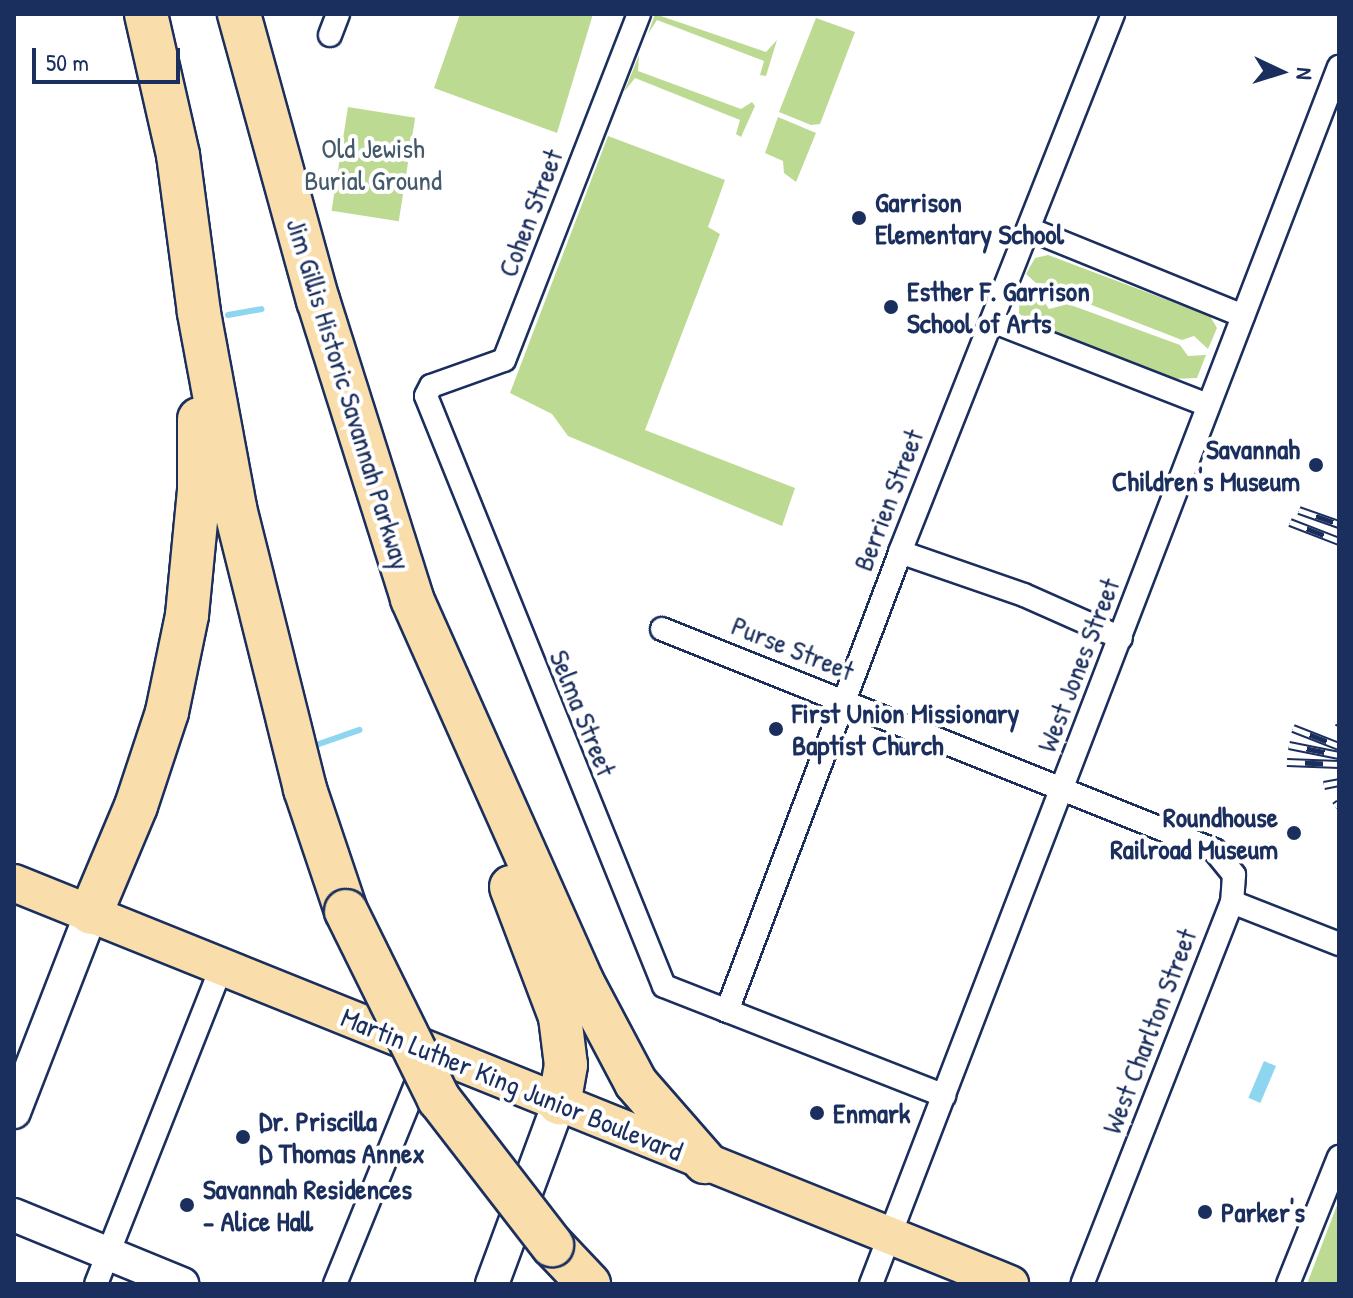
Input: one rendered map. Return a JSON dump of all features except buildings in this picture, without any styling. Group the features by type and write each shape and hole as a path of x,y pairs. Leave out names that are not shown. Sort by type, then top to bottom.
{"highway":[{"path":"146,14 178,155 199,313 235,508 305,789 346,911 439,1099 552,1245 589,1284"},
{"name":"Jim Gillis Historic Savannah Parkway","path":"239,14 318,300 412,599 445,677"},
{"path":"91,913 136,806 167,712 187,615 199,490 199,313"},
{"path":"445,677 486,818 560,1017 566,1078 559,1103"},
{"path":"445,677 582,981 636,1083 705,1162"}],"main road":[{"name":"Martin Luther King Junior Boulevard","path":"14,883 1010,1284"}],"street":[{"name":"Cohen Street","path":"429,391 504,360 639,14"},
{"name":"Berrien Street","path":"727,1011 900,552 1113,14"},
{"name":"West Jones Street","path":"871,1284 1339,67"},
{"path":"1029,229 1243,316"},
{"path":"992,321 1208,405"},
{"name":"Selma Street","path":"429,391 653,970 664,986 944,1096"},
{"path":"900,552 1024,595 1121,638"},
{"name":"Purse Street","path":"662,629 1214,850 1234,875 1232,902"},
{"path":"1232,902 1339,944"},
{"name":"West Charlton Street","path":"1082,1284 1232,902"},
{"path":"14,1112 91,913"},
{"path":"102,1270 222,966"},
{"path":"335,1284 430,1050"},
{"path":"492,1284 559,1103"},
{"path":"1288,1284 1339,1157"},
{"path":"14,1215 102,1270 182,1284"}],"green space":[{"path":"460,14 593,14 557,133 434,88"},
{"path":"655,14 766,52 777,40 766,76 760,75 764,61 657,20 648,34"},
{"path":"816,18 855,32 820,124 811,125 779,112"},
{"path":"639,55 638,71 741,109 752,102 755,106 741,137 736,134 740,120 635,78 624,92"},
{"name":"Old Jewish Burial Ground","path":"348,107 415,118 399,221 332,211"},
{"path":"778,117 816,133 796,182 784,173 783,161 765,153"},
{"path":"608,136 725,180 708,227 720,234 645,430 795,488 782,526 568,436 552,414 510,393"},
{"path":"1048,255 1210,316 1217,328 1208,349 1194,336 1182,340 1071,297 1068,285 1036,283 1026,274 1035,258"},
{"path":"1020,290 1037,291 1049,309 1068,304 1180,345 1188,356 1206,355 1197,378 1172,379 1027,322 1019,313"},
{"path":"1339,1200 1339,1284 1307,1284"}],"water":[{"path":"1264,1061 1276,1066 1260,1103 1248,1098"}],"waterway":[{"path":"228,315 261,309"},
{"path":"316,745 359,730"}],"railway":[{"path":"1299,510 1339,524"},
{"path":"1290,522 1339,541"},
{"path":"1293,728 1339,746"},
{"path":"1289,745 1339,755"},
{"path":"1287,762 1339,764"},
{"path":"1324,785 1339,782"},
{"path":"1335,806 1339,803"}],"place":[{"name":"Garrison Elementary School","path":"859,218"},
{"name":"Esther F. Garrison School of Arts","path":"891,307"},
{"name":"Savannah Children's Museum","path":"1316,465"},
{"name":"First Union Missionary Baptist Church","path":"776,729"},
{"name":"Roundhouse Railroad Museum","path":"1294,833"},
{"name":"Enmark","path":"817,1113"},
{"name":"Dr. Priscilla D Thomas Annex","path":"243,1137"},
{"name":"Savannah Residences - Alice Hall","path":"187,1205"},
{"name":"Parker's","path":"1205,1212"}]}
